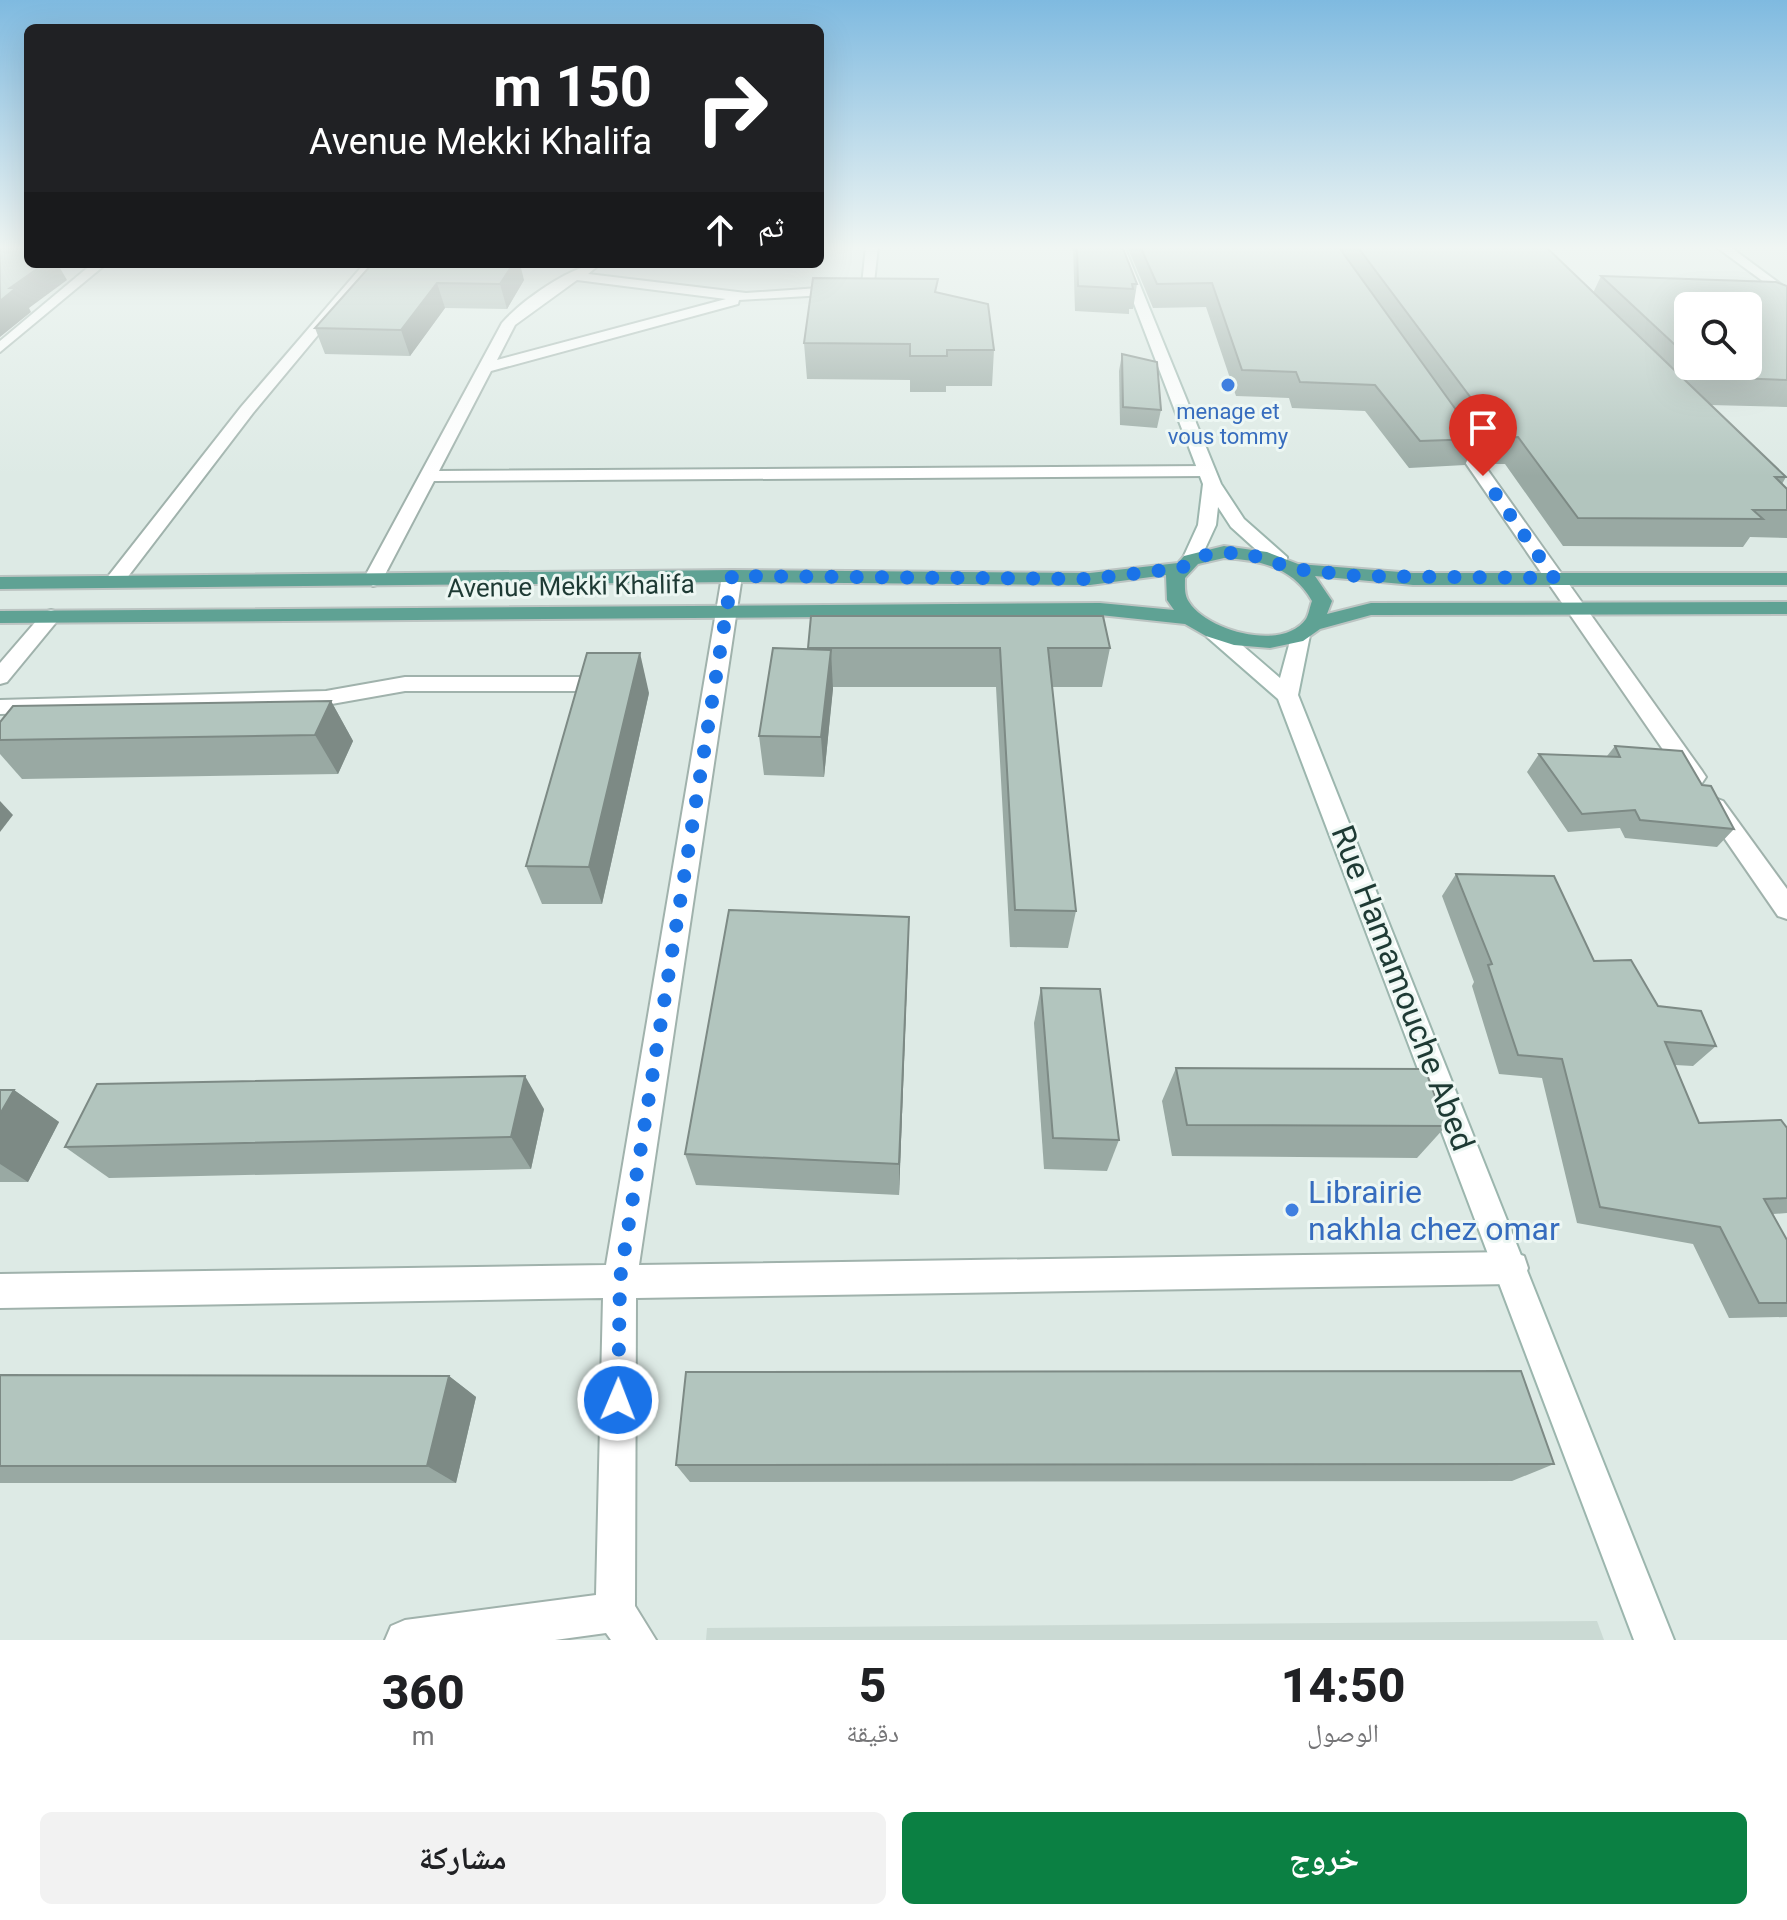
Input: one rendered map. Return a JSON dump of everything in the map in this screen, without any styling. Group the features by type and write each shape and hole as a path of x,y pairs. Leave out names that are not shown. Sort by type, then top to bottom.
{"main road":[{"path":"1787,579 1413,579 1287,565 1261,555 1224,552 1186,564 1172,586 1174,597 1191,618 1214,632 1259,642 1371,609 1787,608"},
{"name":"Avenue Mekki Khalifa","path":"0,583 732,576 1090,579 1186,564"},
{"path":"1287,565 1317,589 1322,601 1309,629"},
{"name":"Avenue Mekki Khalifa","path":"0,617 1100,609 1191,618"}],"street":[{"path":"0,348 30,323"},
{"path":"113,583 247,410 321,323"},
{"path":"373,580 510,323"},
{"path":"488,367 652,323"},
{"path":"1148,323 1209,477 1237,523 1287,565"},
{"path":"1439,412 1787,909"},
{"path":"429,476 1209,477"},
{"path":"1186,564 1207,525 1209,477"},
{"path":"405,1640 625,1626 620,1279 732,576"},
{"path":"0,677 51,616"},
{"path":"1214,632 1287,695 1309,629"},
{"path":"0,707 326,698 405,684 582,684"},
{"name":"Rue Hamamouche Abed","path":"1287,695 1654,1640"},
{"path":"0,1291 620,1279 1512,1268"}],"shaded area":[{"path":"1597,1621 1604,1640 706,1640 707,1628"}],"building":[{"path":"320,323 407,323 401,330 315,328"},
{"path":"807,323 990,323 994,350 947,350 947,356 910,356 910,344 804,343"},
{"path":"1226,323 1393,323 1477,439 1420,441 1375,385 1300,382 1296,372 1242,370"},
{"path":"1414,323 1625,323 1674,370 1674,380 1685,380 1786,477 1775,477 1787,489 1787,510 1753,510 1763,519 1578,518 1518,437 1501,438"},
{"path":"1651,323 1674,323 1674,344"},
{"path":"1762,323 1787,323 1787,380 1762,379"},
{"path":"1122,354 1157,362 1161,410 1123,407"},
{"path":"811,616 1103,616 1110,648 1048,648 1076,911 1015,910 1000,648 808,648"},
{"path":"773,648 831,650 821,737 759,736"},
{"path":"587,653 640,653 589,867 526,866"},
{"path":"331,701 315,735 0,740 0,722 13,706"},
{"path":"1615,746 1682,751 1702,785 1711,786 1734,829 1640,820 1635,810 1582,814 1539,754 1620,757"},
{"path":"1456,874 1554,876 1594,961 1631,960 1658,1006 1701,1011 1716,1046 1665,1042 1699,1123 1781,1120 1787,1128 1787,1198 1764,1199 1787,1240 1787,1303 1759,1303 1720,1227 1600,1207 1562,1059 1518,1055 1488,965 1492,964"},
{"path":"729,910 909,917 899,1164 685,1154"},
{"path":"1041,988 1100,989 1119,1140 1053,1138"},
{"path":"1176,1068 1425,1069 1446,1126 1187,1125"},
{"path":"525,1076 511,1137 65,1147 97,1084"},
{"path":"0,1090 14,1090 0,1114"},
{"path":"1521,1371 1554,1464 676,1465 686,1372"},
{"path":"0,1375 449,1376 427,1466 0,1466"}],"place":[{"name":"menage et vous tommy","path":"1228,385"},
{"name":"Librairie nakhla chez omar","path":"1292,1210"}],"route":[{"path":"618,1400 620,1279 732,576 1090,579 1181,568 1191,560 1206,555 1242,552 1280,561 1295,569 1357,576 1413,579 1554,578 1483,476"}]}
